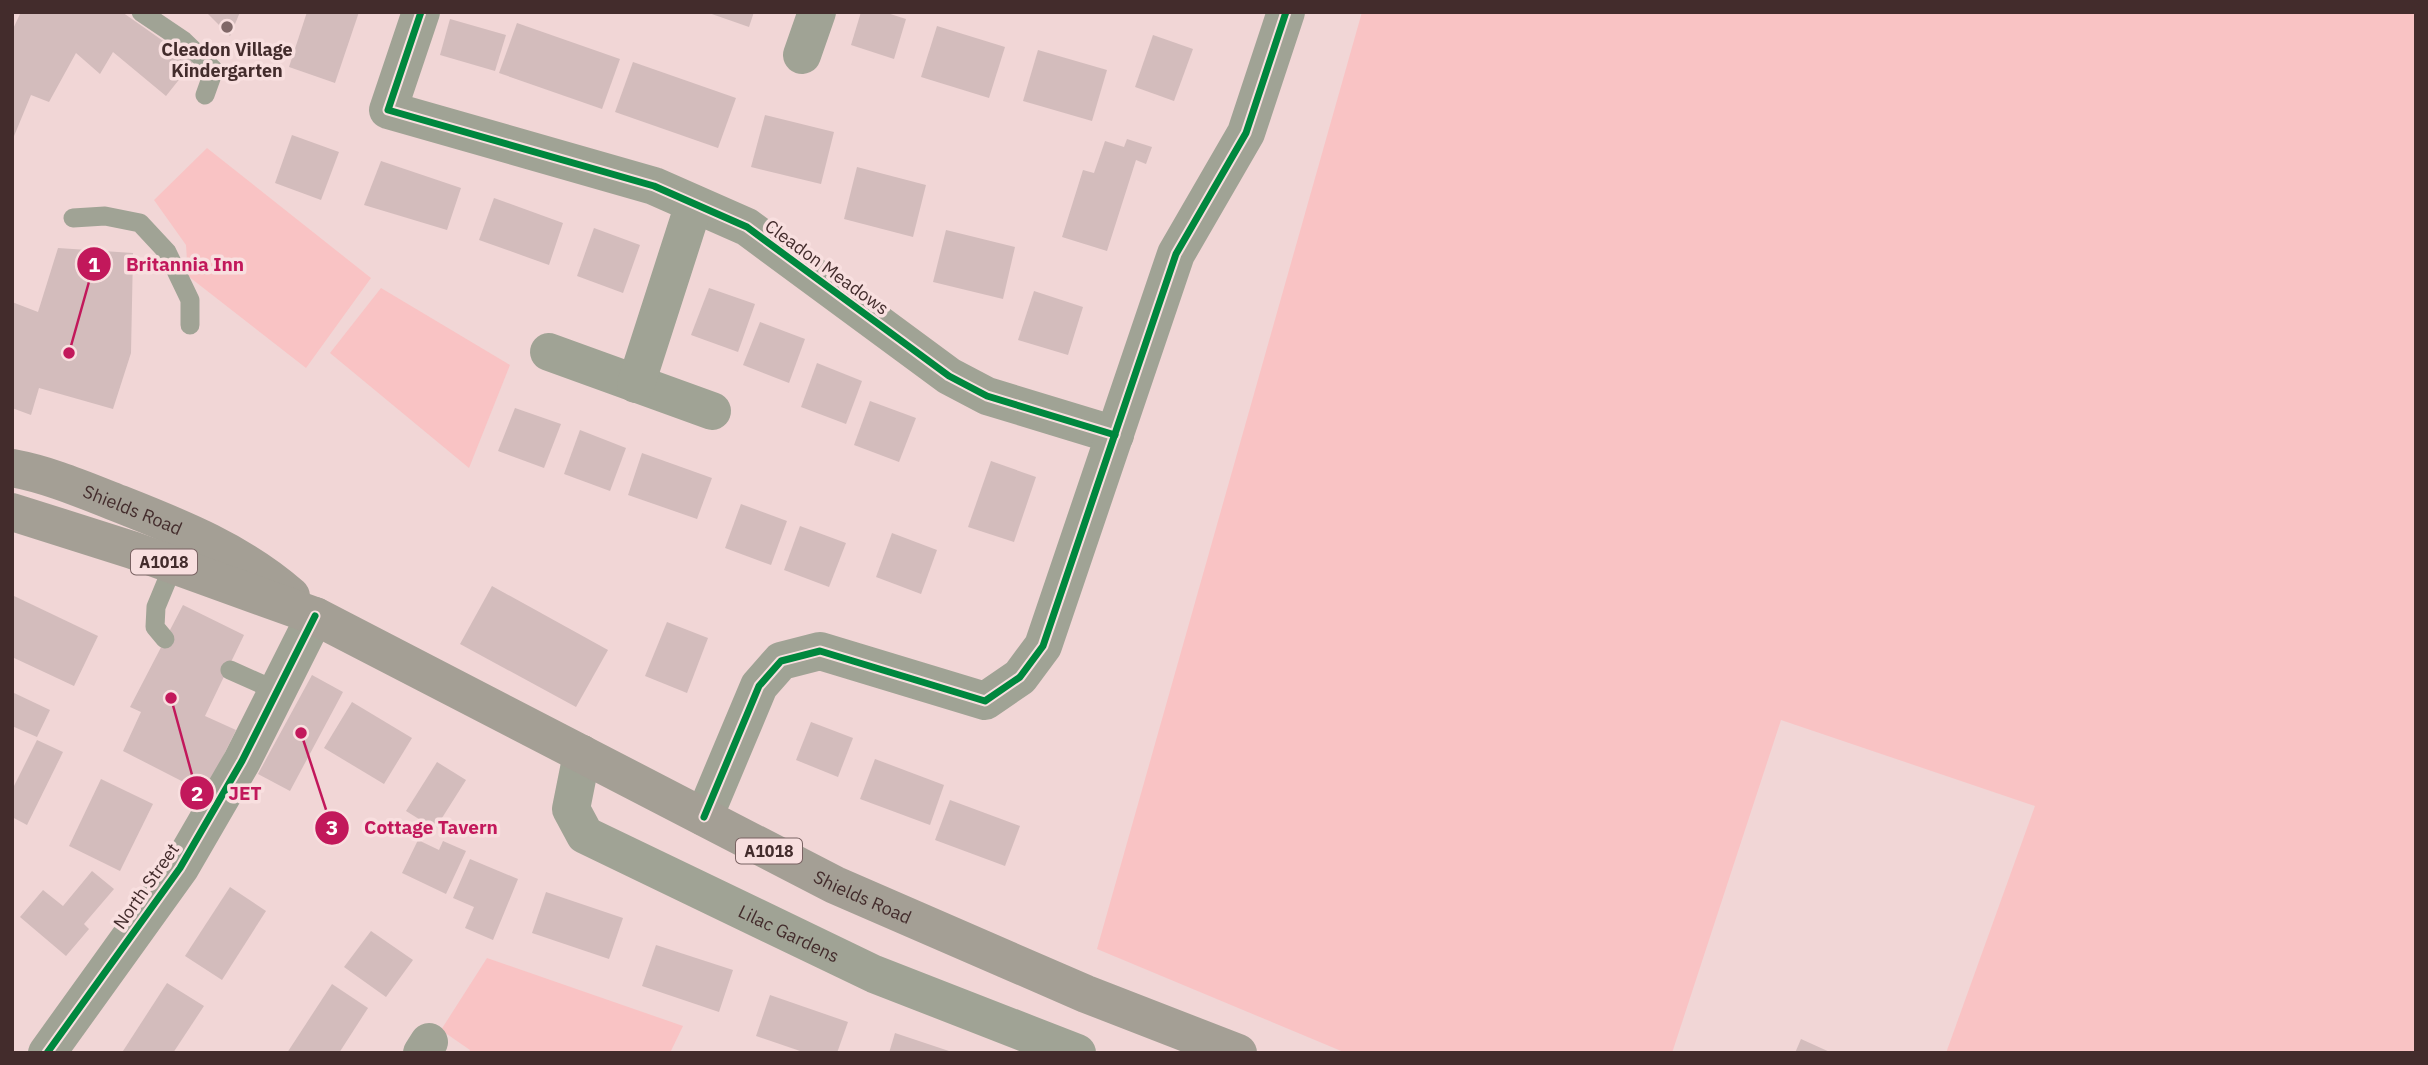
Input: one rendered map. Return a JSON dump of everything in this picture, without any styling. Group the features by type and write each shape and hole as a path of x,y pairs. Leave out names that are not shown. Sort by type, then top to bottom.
{"highway":[{"name":"Shields Road","path":"12,468 43,474 180,548"},
{"name":"Shields Road","path":"12,512 180,548 264,573 315,616 835,885 1216,1049"}],"street":[{"name":"Cleadon Meadows","path":"421,12 388,110 654,186 747,227 949,376 988,396 1115,435"},
{"path":"802,55 817,12"},
{"path":"704,817 759,686 781,661 820,651 985,701 1020,677 1043,646 1176,254 1246,133 1275,15"},
{"path":"635,384 694,204"},
{"path":"549,352 712,411"},
{"name":"North Street","path":"47,1053 180,868 242,761 315,616"},
{"name":"Lilac Gardens","path":"582,754 571,809 585,835 874,974 1077,1053"}],"lane":[{"path":"141,12 184,41 214,70 205,95"},
{"path":"73,218 105,216 139,223 167,252 190,300 190,324"},
{"path":"165,639 155,627 156,607 180,548"},
{"path":"230,670 277,691"}],"shaded area":[{"path":"1362,12 2416,12 2416,1053 1946,1053 2035,806 1781,720 1672,1053 1346,1053 1097,949"},
{"path":"207,148 371,278 306,368 188,276 186,245 154,200"},
{"path":"381,288 510,365 469,468 330,353"},
{"path":"487,958 683,1026 670,1053 469,1053 470,1050 441,1030"}],"building":[{"path":"17,12 122,12 193,62 166,96 113,52 100,74 76,53 49,102 31,95 12,141 12,31 20,14"},
{"name":"Cleadon Village Kindergarten","path":"206,12 240,12 230,36"},
{"path":"307,12 359,12 335,83 289,67"},
{"path":"706,12 754,12 749,27"},
{"path":"861,12 884,12 906,19 894,59 851,45"},
{"path":"450,19 506,35 495,71 440,55"},
{"path":"517,23 620,59 602,109 499,73"},
{"path":"937,26 1005,47 989,98 921,77"},
{"path":"1153,35 1193,49 1174,101 1135,87"},
{"path":"1038,50 1107,70 1092,121 1023,101"},
{"path":"633,62 736,98 718,148 615,112"},
{"path":"765,115 834,132 821,184 751,167"},
{"path":"292,135 339,152 321,200 275,183"},
{"path":"1127,139 1152,147 1146,164 1136,160 1107,251 1062,237 1083,170 1094,173 1105,141 1124,147"},
{"path":"381,161 461,188 447,230 364,205"},
{"path":"857,167 926,185 913,237 844,219"},
{"path":"494,198 563,223 549,265 479,240"},
{"path":"594,228 640,245 623,293 577,276"},
{"path":"946,230 1015,247 1003,299 933,282"},
{"path":"58,248 133,253 131,353 113,409 39,388 31,415 12,408 12,302 38,312"},
{"path":"709,288 755,304 738,352 691,335"},
{"path":"1034,291 1083,307 1068,355 1018,340"},
{"path":"760,322 805,339 789,383 743,365"},
{"path":"817,363 862,381 846,424 801,407"},
{"path":"870,401 916,418 899,462 854,445"},
{"path":"515,408 561,424 544,468 498,451"},
{"path":"580,430 626,448 610,491 564,474"},
{"path":"642,453 712,478 697,519 628,495"},
{"path":"991,461 1036,477 1014,542 968,527"},
{"path":"741,504 787,521 771,565 725,548"},
{"path":"800,526 846,543 829,587 784,570"},
{"path":"892,533 937,550 921,594 876,577"},
{"path":"492,586 608,650 576,707 460,644"},
{"path":"12,595 98,636 74,686 12,657"},
{"path":"183,605 244,635 205,716 236,730 205,793 123,751 141,712 130,707"},
{"path":"667,622 708,638 687,693 645,676"},
{"path":"312,675 343,692 290,791 258,774"},
{"path":"12,692 50,710 37,737 12,726"},
{"path":"352,702 412,738 384,784 324,748"},
{"path":"811,722 853,738 838,777 796,760"},
{"path":"37,740 63,752 27,825 12,817 12,790"},
{"path":"875,759 944,785 930,825 860,799"},
{"path":"437,762 466,780 435,829 406,811"},
{"path":"101,779 153,804 120,871 69,846"},
{"path":"950,800 1020,826 1005,866 935,840"},
{"path":"418,840 439,850 443,841 466,851 446,894 402,873"},
{"path":"470,859 518,879 493,940 465,928 474,907 453,898"},
{"path":"92,871 114,889 84,924 89,929 66,956 20,917 43,890 63,906"},
{"path":"230,887 266,911 222,980 185,956"},
{"path":"546,892 623,918 609,959 532,933"},
{"path":"371,931 413,960 386,997 344,967"},
{"path":"656,945 733,970 719,1012 642,986"},
{"path":"167,983 204,1006 173,1053 125,1053 123,1051"},
{"path":"332,984 368,1008 339,1053 287,1053"},
{"path":"770,995 848,1022 837,1053 806,1053 756,1036"},
{"path":"895,1033 952,1052 952,1053 889,1053"},
{"path":"1801,1039 1832,1053 1795,1053"}],"cycle path":[{"path":"421,12 388,110 654,186 747,227 949,376 987,396 1115,435"},
{"path":"704,817 759,686 781,661 820,651 985,701 1020,677 1043,646 1176,254 1246,133 1286,12"},
{"path":"47,1053 180,868 242,761 315,616"}],"place":[{"name":"Cleadon Village Kindergarten","path":"227,27"},
{"name":"Britannia Inn","path":"69,353"},
{"name":"JET","path":"171,698"},
{"name":"Cottage Tavern","path":"301,733"}]}
